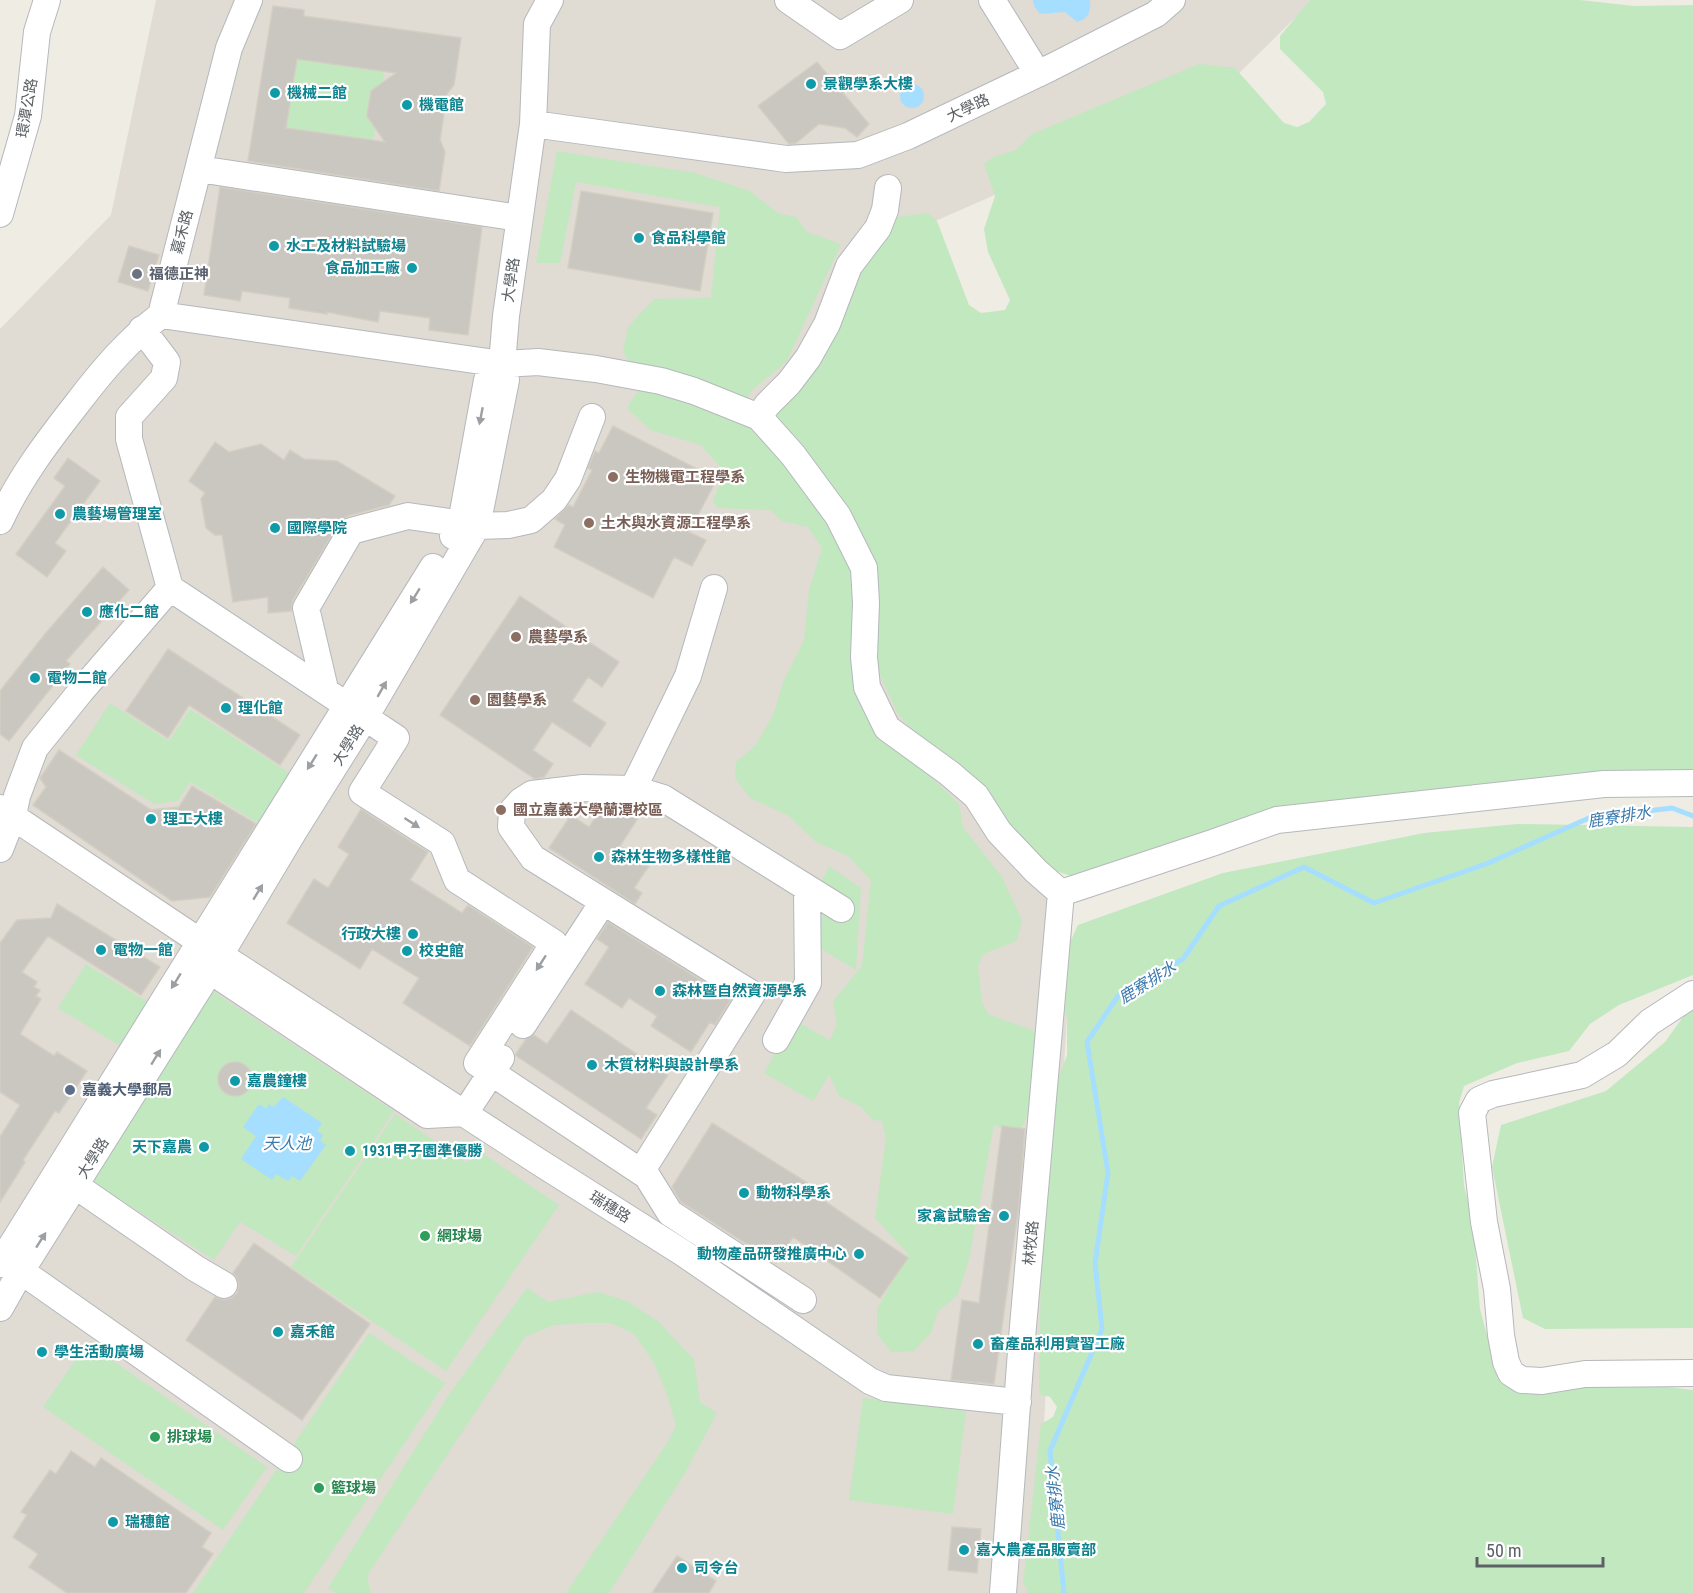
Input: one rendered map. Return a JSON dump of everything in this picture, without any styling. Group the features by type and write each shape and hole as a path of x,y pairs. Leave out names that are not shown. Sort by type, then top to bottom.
{"street":[{"name":"環潭公路","path":"0,214 28,116 37,32 47,0"},
{"name":"嘉禾路","path":"152,322 174,260 229,48 249,0"},
{"name":"大學路","path":"0,1308 11,1268 76,1186 206,956 294,831 357,711 469,524 506,380 502,364 506,316 533,124 537,24 550,0"},
{"path":"788,0 840,36 900,0"},
{"path":"992,0 1038,74"},
{"name":"大學路","path":"533,124 786,159 858,155 908,136 1038,74 1155,14 1172,0"},
{"path":"199,170 519,218"},
{"path":"759,417 808,358 827,324 849,266 878,228 885,210 888,188"},
{"path":"152,322 167,362 164,378 129,417 129,439 170,588 396,738 362,792 442,843 457,880 554,943 477,1063 647,1176 670,1213 803,1300"},
{"path":"0,521 40,451 110,361 152,322 502,364 538,362 596,369 661,381 694,391 759,417 793,455 838,516 864,568 866,603 864,657 867,687 887,728 949,773 976,796 999,832 1036,871 1061,893 1277,820 1604,784 1693,783"},
{"path":"325,689 306,608 351,531 408,516 469,524 508,525 531,520 554,500 568,479 592,417"},
{"path":"0,849 6,812 17,796 34,748 170,588"},
{"path":"633,789 688,676 714,588"},
{"path":"641,1172 752,994 533,858 511,827 512,811 532,794 583,788 633,789 663,798 841,909"},
{"name":"瑞穗路","path":"6,812 206,956 465,1113 683,1253 870,1381 886,1388 1018,1402"},
{"path":"776,1040 808,983 807,888"},
{"name":"林牧路","path":"1003,1593 1061,893"},
{"path":"465,1113 603,902"},
{"path":"206,956 11,1268 289,1459"},
{"path":"1693,994 1650,1022 1617,1054 1582,1075 1493,1094 1479,1100 1472,1113 1484,1222 1497,1289 1501,1335 1506,1362 1511,1373 1522,1380 1542,1381 1585,1374 1693,1373"},
{"path":"76,1186 224,1286"}],"shaded area":[{"name":"國立嘉義大學蘭潭校區","path":"156,0 1313,0 1212,100 901,236 933,713 1073,908 1033,1593 0,1593 0,329 111,215"}],"green space":[{"path":"1310,0 1580,0 1634,6 1693,5 1693,781 1291,814 1079,888 1071,876 1011,856 897,712 881,677 868,623 867,569 778,426 773,404 891,218 928,213 937,221 969,305 981,313 1005,310 1010,300 988,252 984,229 995,196 984,164 994,157 1016,150 1032,134 1199,64 1235,68 1284,123 1297,127 1309,122 1326,104 1323,92 1280,49 1280,36"},
{"path":"297,59 384,72 383,83 371,91 367,116 375,128 373,140 286,128"},
{"path":"557,151 695,173 750,191 779,214 796,217 807,232 841,244 787,361 750,392 743,414 775,447 791,474 846,543 853,578 853,614 904,751 959,804 963,827 1002,877 1022,920 1017,941 983,954 978,967 982,1002 988,1014 1043,1034 1033,1105 1023,1125 1014,1135 994,1125 968,1264 957,1296 938,1311 931,1333 914,1351 891,1352 877,1333 877,1309 908,1254 875,1218 886,1138 882,1121 873,1120 861,1107 839,1096 829,1075 813,1101 764,1073 794,1020 830,1040 837,1024 833,1001 862,966 871,880 848,856 816,842 789,816 750,798 735,778 736,762 756,745 774,713 784,680 804,640 809,590 822,548 808,527 782,521 770,510 718,508 713,502 724,471 701,445 650,430 627,408 641,386 623,351 628,327 654,299 711,298 720,207 576,182 560,263 536,263"},
{"path":"110,703 169,741 190,709 303,782 273,832 190,782 178,801 154,804 76,755"},
{"path":"1517,824 1693,827 1693,975 1619,1005 1590,1024 1569,1051 1517,1063 1464,1086 1459,1103 1464,1186 1473,1220 1480,1309 1489,1343 1510,1370 1558,1386 1668,1387 1693,1390 1693,1593 1027,1593 1027,1588 1023,1584 1041,1424 1053,1417 1057,1407 1050,1397 1039,1394 1042,1192 1051,1099 1067,1055 1067,1018 1058,968 1078,925 1223,873 1424,833"},
{"path":"829,866 861,888 856,970 813,944 812,900"},
{"path":"86,964 148,1002 120,1046 58,1008"},
{"path":"211,990 394,1111 296,1256 240,1222 214,1260 90,1180"},
{"path":"1693,1003 1693,1328 1545,1329 1523,1318 1492,1167 1501,1125 1606,1091 1665,1042"},
{"name":"網球場","path":"395,1114 467,1163 476,1149 559,1205 446,1371 291,1267"},
{"path":"527,1288 548,1302 598,1292 627,1301 659,1322 694,1360 700,1402 717,1413 685,1473 609,1593 566,1593 669,1440 676,1425 654,1363 634,1334 611,1323 554,1325 525,1337 367,1576 371,1593 336,1593 328,1588 450,1393"},
{"name":"籃球場","path":"369,1333 445,1383 304,1593 193,1593"},
{"name":"排球場","path":"87,1343 267,1467 223,1530 43,1407"},
{"path":"863,1398 966,1411 953,1514 849,1500"}],"water":[{"path":"1033,0 1090,0 1090,8 1087,17 1077,22 1065,12 1040,14"},
{"path":"912,84 920,88 924,96 920,104 912,108 904,104 900,96 904,88"},
{"name":"天人池","path":"283,1097 322,1123 317,1131 323,1135 320,1141 326,1145 300,1181 292,1176 288,1181 276,1174 272,1180 241,1159 256,1136 243,1127 259,1104 266,1109 269,1104 274,1107"}],"building":[{"name":"機電館","path":"273,6 304,10 304,16 461,38 454,85 447,94 440,140 445,152 439,191 248,161","holes":["297,59 396,73 371,91 367,116 385,142 286,128"]},
{"name":"景觀學系大樓","path":"817,62 869,124 857,137 845,128 819,124 796,143 789,144 758,106"},
{"path":"220,187 482,227 468,335 429,330 430,318 380,311 378,322 327,312 327,314 289,308 290,298 242,291 240,301 204,295"},
{"name":"食品科學館","path":"581,191 713,213 700,291 568,268"},
{"name":"福德正神","path":"129,246 159,255 148,291 118,282"},
{"path":"613,426 717,479 689,532 706,540 692,566 674,557 653,598 554,547 565,525 555,519 569,505 573,507 592,470 588,468 595,451 599,453"},
{"name":"國際學院","path":"215,442 229,452 261,444 284,460 290,450 304,459 337,461 395,496 389,505 347,516 339,523 293,600 291,611 268,613 268,597 233,602 222,535 215,535 206,528 201,499 205,493 189,481"},
{"name":"農藝場管理室","path":"68,458 100,481 55,543 66,551 47,577 16,554 65,486 54,478"},
{"path":"103,567 129,590 66,661 70,664 9,741 0,734 0,691 45,634"},
{"path":"520,596 619,662 602,687 588,677 572,701 606,723 590,747 552,722 533,750 553,764 544,777 535,779 440,715"},
{"name":"理化館","path":"168,649 300,735 280,765 189,705 168,738 126,711"},
{"name":"理工大樓","path":"59,750 151,810 179,807 192,786 256,824 210,897 172,901 33,805 46,787 40,778"},
{"name":"森林生物多樣性館","path":"605,803 624,804 640,815 620,846 649,866 634,888 642,893 635,904 549,848 571,815 589,827"},
{"name":"行政大樓","path":"361,809 428,852 410,880 462,913 468,905 533,947 470,1046 403,1003 419,978 372,949 360,969 287,923 314,879 328,888 349,854 338,847"},
{"path":"57,904 160,967 141,995 48,936 22,972 37,982 34,987 40,990 36,996 41,999 20,1034 54,1056 57,1052 87,1071 59,1113 55,1111 23,1160 25,1162 0,1202 0,1137 20,1105 0,1092 0,943 17,920 51,918"},
{"name":"森林暨自然資源學系","path":"608,922 731,999 715,1025 710,1022 691,1052 651,1026 657,1016 629,998 622,1008 585,984 609,947 597,939"},
{"name":"木質材料與設計學系","path":"571,1010 668,1075 646,1108 657,1115 641,1139 515,1055 526,1039 534,1035 547,1044"},
{"name":"嘉農鐘樓","path":"235,1062 247,1067 252,1079 247,1091 235,1096 223,1091 218,1079 223,1067"},
{"name":"動物科學系","path":"712,1123 822,1192 819,1197 908,1258 880,1298 793,1237 776,1263 681,1202 672,1187"},
{"path":"1002,1126 1025,1129 1019,1205 994,1384 951,1380 962,1300 979,1303"},
{"name":"嘉禾館","path":"254,1243 370,1324 302,1420 186,1340 215,1297 224,1300 237,1293 239,1285 233,1273"},
{"name":"瑞穗館","path":"71,1451 95,1467 101,1458 211,1533 202,1547 213,1554 186,1593 67,1593 29,1567 38,1554 13,1537 27,1515 21,1512 50,1470 56,1474"},
{"name":"嘉大農產品販賣部","path":"952,1527 981,1529 977,1573 948,1570"},
{"name":"司令台","path":"677,1556 716,1581 709,1593 652,1593"}],"waterway":[{"name":"鹿寮排水","path":"1064,1593 1050,1451 1102,1329 1095,1263 1108,1173 1087,1042 1118,996 1183,959 1219,906 1304,867 1374,903 1486,864 1589,818 1672,808 1693,816"}],"place":[{"name":"景觀學系大樓","path":"811,84"},
{"name":"機械二館","path":"275,93"},
{"name":"機電館","path":"407,105"},
{"name":"食品科學館","path":"639,238"},
{"name":"水工及材料試驗場","path":"274,246"},
{"name":"食品加工廠","path":"412,268"},
{"name":"福德正神","path":"137,274"},
{"name":"生物機電工程學系","path":"613,477"},
{"name":"農藝場管理室","path":"60,514"},
{"name":"土木與水資源工程學系","path":"589,523"},
{"name":"國際學院","path":"275,528"},
{"name":"應化二館","path":"87,612"},
{"name":"農藝學系","path":"516,637"},
{"name":"電物二館","path":"35,678"},
{"name":"園藝學系","path":"475,700"},
{"name":"理化館","path":"226,708"},
{"name":"國立嘉義大學蘭潭校區","path":"501,810"},
{"name":"理工大樓","path":"151,819"},
{"name":"森林生物多樣性館","path":"599,857"},
{"name":"行政大樓","path":"413,934"},
{"name":"電物一館","path":"101,950"},
{"name":"校史館","path":"407,951"},
{"name":"森林暨自然資源學系","path":"660,991"},
{"name":"木質材料與設計學系","path":"592,1065"},
{"name":"嘉農鐘樓","path":"235,1081"},
{"name":"嘉義大學郵局","path":"70,1090"},
{"name":"天下嘉農","path":"204,1147"},
{"name":"1931甲子園準優勝","path":"350,1151"},
{"name":"動物科學系","path":"744,1193"},
{"name":"家禽試驗舍","path":"1004,1216"},
{"name":"網球場","path":"425,1236"},
{"name":"動物產品研發推廣中心","path":"859,1254"},
{"name":"嘉禾館","path":"278,1332"},
{"name":"畜產品利用實習工廠","path":"978,1344"},
{"name":"學生活動廣場","path":"42,1352"},
{"name":"排球場","path":"155,1437"},
{"name":"籃球場","path":"319,1488"},
{"name":"瑞穗館","path":"113,1522"},
{"name":"嘉大農產品販賣部","path":"964,1550"},
{"name":"司令台","path":"682,1568"}]}
